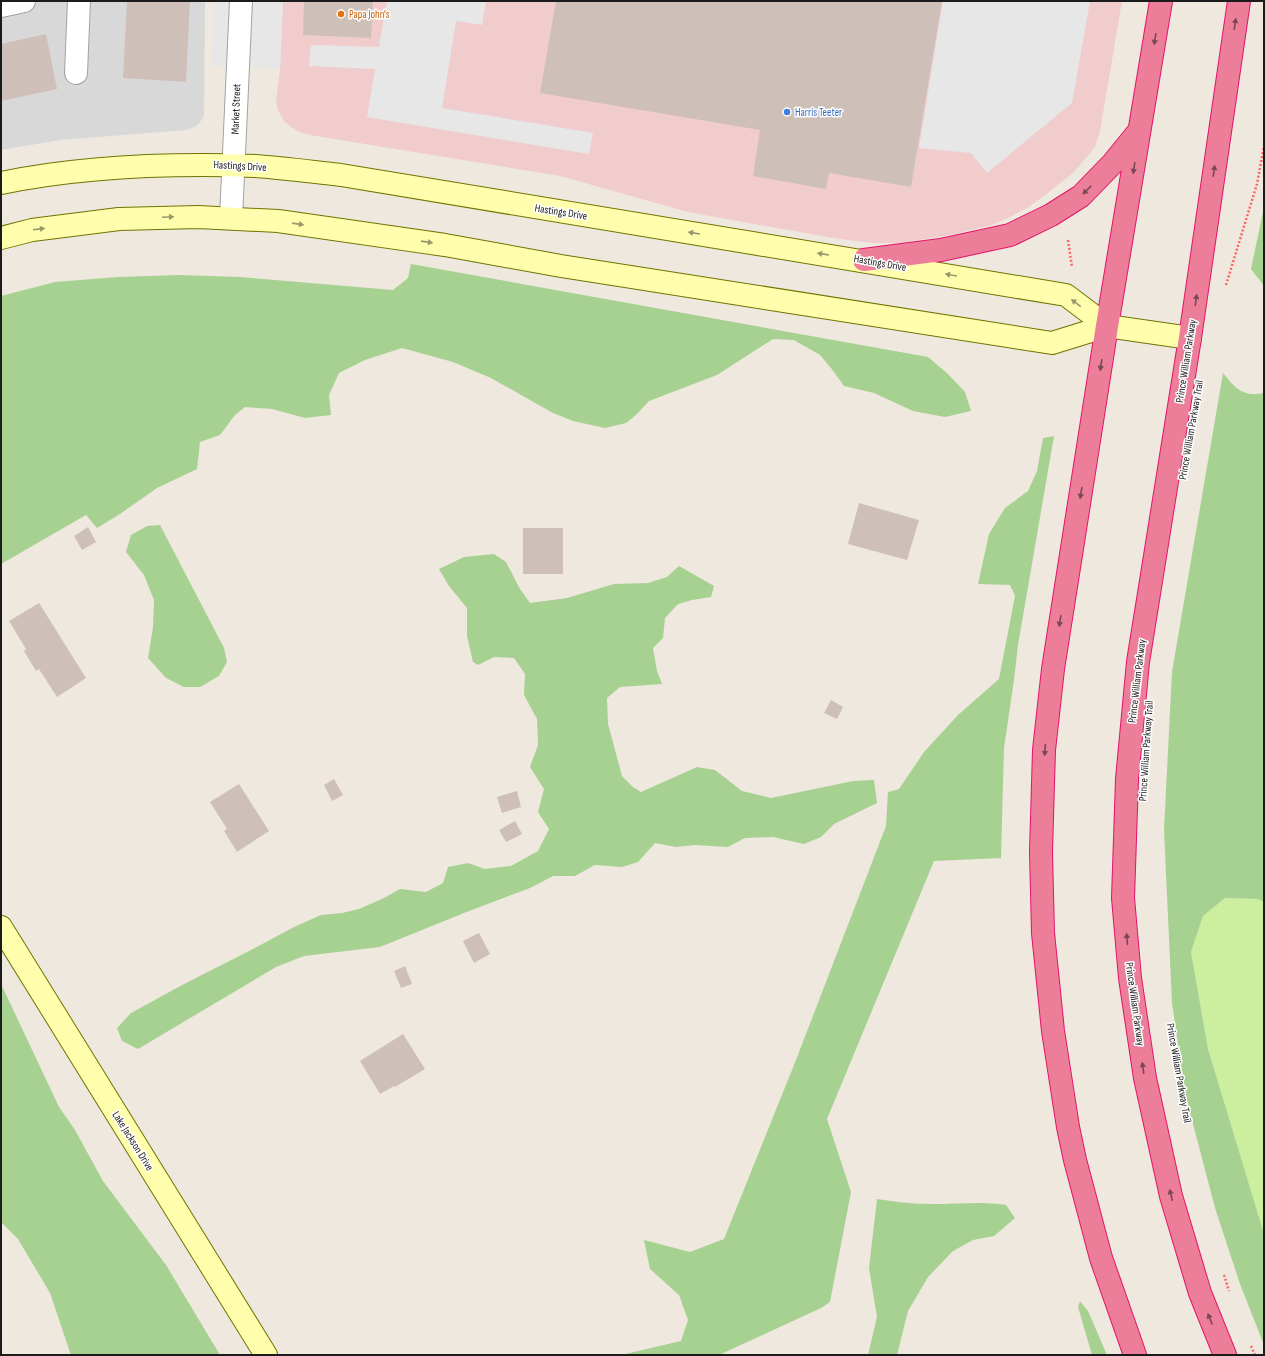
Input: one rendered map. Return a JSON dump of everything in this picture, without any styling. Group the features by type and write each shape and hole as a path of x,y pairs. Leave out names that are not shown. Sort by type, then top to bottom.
{"highway":[{"path":"1135,1355 1101,1258 1075,1160 1068,1127 1052,1031 1043,933 1041,852 1044,750 1052,669 1161,1"},
{"name":"Prince William Parkway","path":"1224,1355 1200,1293 1169,1189 1145,1078 1130,978 1123,898 1127,779 1138,662 1190,338 1239,1"},
{"path":"864,260 941,250 1010,235 1051,215 1081,196 1113,163 1140,130"}],"street":[{"path":"1,6 24,1"},
{"path":"76,73 79,1"},
{"name":"Market Street","path":"231,218 241,1"},
{"name":"Hastings Drive","path":"1,183 107,168 191,164 257,166 341,175 572,214 864,260 1066,295 1107,326"},
{"name":"Hastings Drive","path":"1,238 32,230 119,219 198,217 278,221 445,245 561,266 1052,343 1107,326 1190,338"},
{"name":"Lake Jackson Drive","path":"1,927 266,1355"}],"path":[{"path":"1225,286 1257,184 1264,146"},
{"path":"1068,240 1072,266"},
{"path":"1222,1271 1230,1292"},
{"path":"1249,1341 1255,1355"}],"shaded area":[{"path":"1,1 205,1 204,115 201,121 195,127 186,130 61,140 1,150"},
{"path":"214,1 283,1 280,69 211,66"},
{"path":"283,1 1122,1 1100,131 1095,147 1074,172 1027,208 992,225 946,236 900,243 872,243 833,238 688,212 560,176 310,135 300,132 284,121 278,110 276,101 280,69"},
{"path":"387,1 486,1 482,25 456,21 442,108 593,133 589,154 367,117 375,69 309,66 311,45 379,47"},
{"path":"943,1 1090,1 1072,103 987,173 971,153 919,148"}],"green space":[{"path":"1264,207 1264,286 1251,269"},
{"path":"411,264 928,357 948,374 965,392 971,411 945,417 913,411 874,393 844,386 820,355 794,340 773,339 717,375 649,401 626,423 605,428 573,421 553,413 491,378 453,362 402,348 365,360 339,373 329,395 331,415 305,418 272,409 245,407 235,415 220,435 200,442 197,469 157,488 97,528 86,515 1,564 1,296 55,282 118,277 179,275 240,277 393,290 408,278"},
{"path":"1223,373 1236,387 1245,393 1264,393 1264,902 1258,899 1225,898 1203,916 1191,952 1208,1049 1264,1234 1264,1345 1240,1284 1215,1208 1186,1097 1172,1003 1164,830 1172,672"},
{"path":"1054,436 1018,645 1004,748 1001,858 934,861 827,1119 851,1192 830,1302 821,1308 719,1355 621,1355 681,1341 688,1320 679,1295 650,1269 644,1240 690,1252 724,1239 796,1060 886,826 888,792 899,789 924,752 958,715 999,679 1015,596 1010,585 978,584 989,534 1005,508 1028,491 1037,471 1043,438"},
{"path":"160,525 224,648 227,662 219,676 200,687 184,687 166,678 148,658 153,627 154,600 144,575 126,552 131,535 147,526"},
{"path":"494,554 506,562 520,589 530,603 567,598 614,584 648,583 667,577 679,566 714,586 711,597 678,604 665,618 663,638 653,648 657,671 662,684 620,687 607,698 608,724 622,776 633,787 641,792 697,767 715,770 742,791 771,798 853,781 874,780 877,803 834,824 821,837 804,844 773,837 745,838 728,847 695,845 676,847 655,843 638,862 622,867 595,865 575,876 553,876 530,888 380,947 304,956 276,967 138,1049 122,1041 117,1028 131,1013 294,927 321,915 342,913 359,909 400,889 426,892 443,883 448,867 468,863 485,869 511,866 538,851 549,829 538,812 544,789 530,767 538,745 537,719 524,695 525,674 514,658 494,657 478,665 473,662 467,636 467,608 449,586 439,569 464,557"},
{"path":"1225,898 1258,899 1264,902 1264,1234 1208,1049 1191,952 1203,916"},
{"path":"1,984 59,1107 75,1130 103,1181 166,1265 220,1355 71,1355 50,1293 18,1239 1,1222"},
{"path":"877,1199 919,1204 979,1203 1006,1205 1015,1218 994,1236 973,1240 953,1251 928,1277 908,1311 897,1355 868,1355 877,1317 869,1268"},
{"path":"1080,1301 1088,1311 1107,1355 1092,1355 1078,1307"}],"building":[{"path":"127,1 190,1 186,82 123,78"},
{"path":"304,1 373,1 371,38 303,35"},
{"name":"Harris Teeter","path":"556,1 942,1 911,187 829,173 826,189 753,176 760,130 540,93"},
{"path":"46,34 57,89 1,101 1,44"},
{"path":"859,503 919,520 907,560 848,544"},
{"path":"88,527 96,542 82,550 74,536"},
{"path":"523,528 563,528 563,574 523,574"},
{"path":"39,603 86,678 57,697 39,669 36,671 24,651 26,649 9,621"},
{"path":"831,700 843,707 837,719 824,713"},
{"path":"334,779 343,795 332,801 324,785"},
{"path":"239,784 269,831 237,852 224,831 227,829 210,802"},
{"path":"517,791 521,807 502,813 497,797"},
{"path":"515,821 522,834 506,842 499,830"},
{"path":"479,933 490,954 474,963 463,941"},
{"path":"405,966 412,984 401,988 394,971"},
{"path":"403,1034 425,1069 380,1094 360,1061"}],"place":[{"name":"Papa John's","path":"341,14"},
{"name":"Harris Teeter","path":"787,112"}]}
